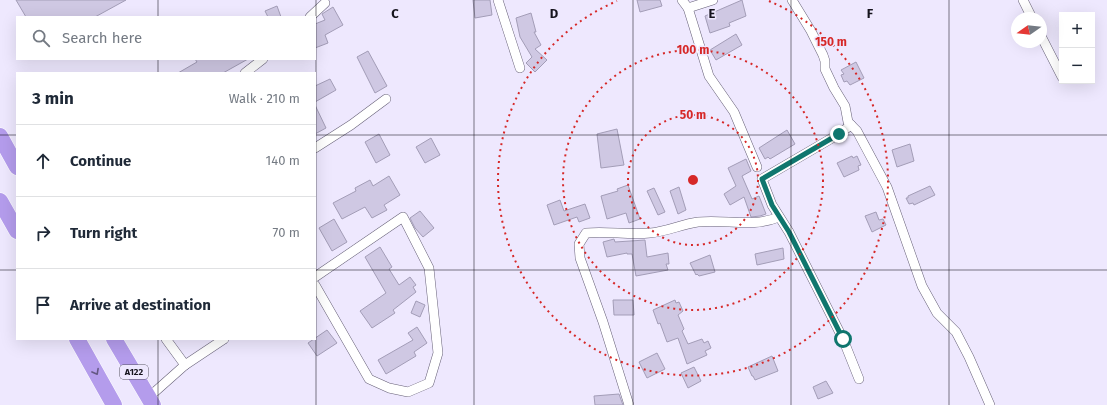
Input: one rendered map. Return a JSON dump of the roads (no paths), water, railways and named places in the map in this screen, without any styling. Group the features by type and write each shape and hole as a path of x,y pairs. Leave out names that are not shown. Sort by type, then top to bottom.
{"highway":[{"path":"0,136 16,165"},
{"path":"0,200 16,229"},
{"path":"78,340 114,405"},
{"name":"A122","path":"115,340 151,401"}],"street":[{"path":"498,0 520,68"},
{"path":"682,0 688,8 709,76 734,112 757,167"},
{"path":"688,8 713,0"},
{"path":"792,0 823,54 825,69 845,106 848,122 857,131 887,187 922,286 937,314 956,332 969,357 990,405"},
{"path":"1023,0 1029,12"},
{"path":"311,16 325,3"},
{"path":"1047,48 1059,71"},
{"path":"246,72 262,60"},
{"path":"316,147 351,125 386,99"},
{"path":"851,125 839,134 762,179 772,205 789,232 843,339 859,379"},
{"path":"316,276 403,216 428,268 438,353 429,383 408,392 389,388 369,379 316,287"},
{"path":"629,405 603,322 580,258 580,244 586,234 650,233 697,222 749,224 769,222 780,217"},
{"path":"167,340 185,365"},
{"path":"151,401 185,365 222,340"}]}
